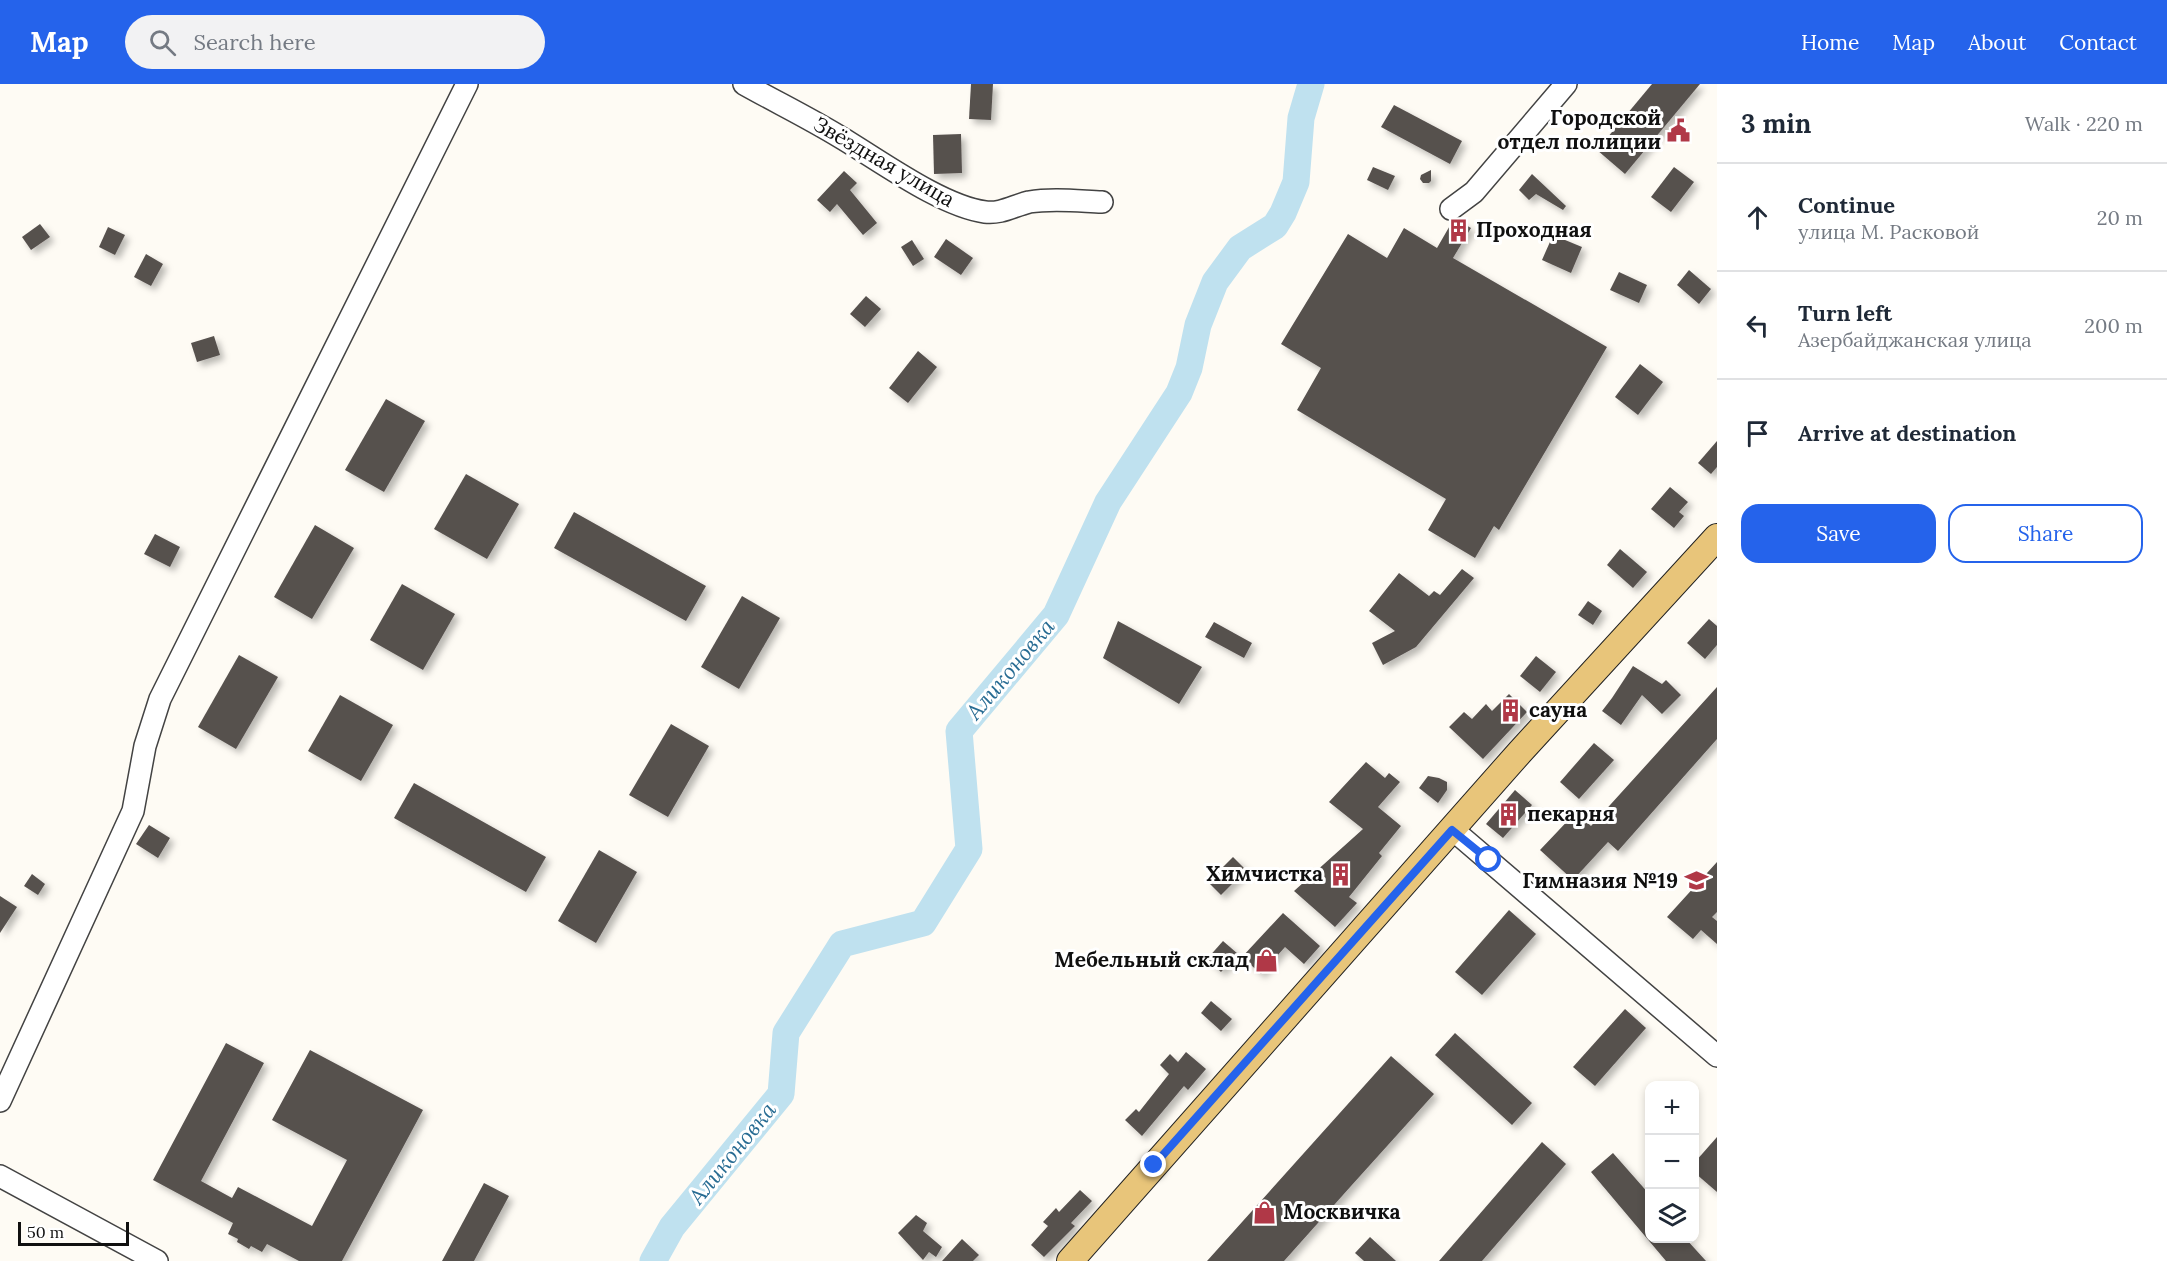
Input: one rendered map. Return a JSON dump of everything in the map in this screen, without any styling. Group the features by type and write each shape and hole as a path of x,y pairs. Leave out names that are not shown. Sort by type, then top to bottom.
{"main road":[{"path":"1070,1261 1520,752 1717,537"}],"street":[{"path":"0,1101 133,811 145,746 160,699 467,84"},
{"name":"Звёздная улица","path":"744,84 828,130 932,193 963,207 986,212 1002,212 1029,202 1064,200 1102,202"},
{"path":"1451,209 1474,192 1566,84"},
{"path":"1452,830 1717,1056"},
{"path":"0,1176 157,1261"}],"building":[{"path":"971,84 993,84 991,120 969,119"},
{"path":"1652,84 1700,84 1625,174 1597,150"},
{"path":"1394,105 1462,141 1450,164 1381,127"},
{"path":"961,134 962,173 934,174 933,135"},
{"path":"1373,167 1395,176 1388,190 1367,180"},
{"path":"1674,167 1694,182 1671,212 1651,197"},
{"path":"1431,170 1431,181 1423,183 1420,179 1421,175"},
{"path":"844,171 857,183 850,190 877,223 863,235 837,204 830,212 817,200"},
{"path":"1532,174 1566,206 1563,210 1536,194 1529,200 1519,190"},
{"path":"1457,220 1471,228 1453,258 1607,347 1499,530 1494,526 1475,558 1428,530 1446,499 1297,410 1321,368 1281,344 1348,234 1387,258 1404,228 1437,248 1452,222"},
{"path":"40,224 50,237 31,250 22,237"},
{"path":"108,227 125,235 115,255 99,247"},
{"path":"1553,235 1582,247 1571,273 1542,260"},
{"path":"946,239 973,258 961,275 934,257"},
{"path":"912,240 924,259 913,266 901,247"},
{"path":"146,254 163,264 151,286 134,277"},
{"path":"1689,270 1711,289 1699,304 1677,285"},
{"path":"1619,272 1647,285 1639,303 1610,290"},
{"path":"866,296 881,309 865,327 850,314"},
{"path":"214,336 220,355 197,362 191,343"},
{"path":"918,351 937,367 908,403 889,388"},
{"path":"1640,364 1663,382 1638,415 1615,397"},
{"path":"386,399 425,421 384,492 345,470"},
{"path":"1717,441 1717,467 1711,474 1698,463"},
{"path":"466,474 519,504 487,559 434,529"},
{"path":"1670,487 1688,502 1679,512 1684,516 1674,528 1651,509"},
{"path":"574,512 706,586 686,621 554,548"},
{"path":"315,525 354,548 312,619 274,597"},
{"path":"155,534 180,547 170,567 144,554"},
{"path":"1620,549 1647,572 1633,588 1607,565"},
{"path":"1462,569 1474,578 1416,647 1383,665 1372,643 1395,631 1369,611 1399,573 1429,596 1434,591 1440,595"},
{"path":"402,584 455,614 423,670 370,640"},
{"path":"742,596 780,618 739,689 701,667"},
{"path":"1588,601 1602,611 1593,625 1578,615"},
{"path":"1709,619 1717,626 1717,645 1705,659 1687,643"},
{"path":"1118,621 1202,667 1179,704 1103,658"},
{"path":"1214,622 1252,643 1244,658 1205,637"},
{"path":"239,655 278,677 236,749 198,727"},
{"path":"1536,656 1556,672 1540,692 1520,676"},
{"path":"1633,666 1662,684 1666,680 1681,695 1662,714 1642,695 1621,725 1602,711"},
{"path":"1717,687 1717,739 1618,851 1608,842 1573,880 1540,850 1576,812 1591,826"},
{"path":"1509,694 1527,712 1483,759 1449,727 1464,712 1472,719 1486,704 1492,711"},
{"path":"340,695 393,725 361,781 308,751"},
{"path":"671,724 709,746 668,817 629,795"},
{"path":"1594,743 1614,760 1579,799 1560,782"},
{"path":"1366,762 1385,778 1389,773 1400,782 1378,807 1401,826 1379,853 1382,856 1349,897 1357,903 1335,927 1294,891 1363,829 1329,802"},
{"path":"1428,776 1447,782 1447,790 1438,803 1419,788"},
{"path":"414,783 546,857 526,892 394,818"},
{"name":"пекарня","path":"1515,790 1532,805 1503,838 1486,824"},
{"path":"149,825 170,838 158,858 136,844"},
{"path":"599,850 637,872 596,943 558,921"},
{"path":"1233,857 1246,870 1221,895 1208,882"},
{"path":"1717,862 1717,912 1712,917 1717,921 1717,944 1701,930 1693,939 1667,917"},
{"path":"32,874 45,884 38,895 24,886"},
{"path":"0,896 17,907 0,933"},
{"path":"1509,910 1536,934 1482,995 1455,972"},
{"path":"1283,913 1320,946 1304,964 1285,947 1261,974 1242,957"},
{"path":"1223,941 1238,954 1221,972 1207,959"},
{"path":"1211,1001 1232,1019 1221,1031 1201,1013"},
{"path":"1625,1009 1646,1028 1595,1086 1573,1067"},
{"path":"1455,1033 1532,1103 1512,1125 1435,1055"},
{"path":"226,1043 264,1063 201,1181 232,1198 238,1187 312,1226 347,1160 272,1120 310,1050 423,1110 342,1261 299,1261 267,1244 262,1252 251,1246 249,1249 228,1234 233,1223 153,1180"},
{"path":"1186,1052 1206,1069 1188,1090 1184,1086 1142,1136 1125,1120 1136,1109 1139,1112 1169,1074 1160,1065 1170,1054 1178,1062"},
{"path":"1391,1056 1434,1094 1284,1261 1207,1261"},
{"path":"1717,1137 1717,1192 1699,1176 1699,1157"},
{"path":"1542,1142 1566,1164 1482,1261 1439,1261"},
{"path":"1613,1153 1645,1189 1645,1236 1591,1172"},
{"path":"484,1183 509,1196 474,1261 442,1261"},
{"path":"1080,1190 1092,1201 1071,1223 1075,1226 1044,1257 1031,1245 1048,1226 1043,1222 1056,1208 1059,1212"},
{"path":"916,1215 927,1223 923,1231 942,1247 936,1257 929,1252 923,1260 898,1233"},
{"path":"1370,1237 1396,1261 1364,1261 1355,1253"},
{"path":"962,1239 979,1255 973,1261 942,1261"},
{"path":"1651,1243 1690,1243 1706,1261 1666,1261"}],"waterway":[{"name":"Аликоновка","path":"653,1261 672,1227 781,1094 786,1033 842,944 923,923 969,849 959,731 1056,615 1108,502 1179,393 1189,368 1198,325 1215,282 1240,248 1275,226 1283,213 1296,182 1301,118 1311,84"}],"place":[{"name":"Городской отдел полиции","path":"1679,130"},
{"name":"Проходная","path":"1458,230"},
{"name":"сауна","path":"1511,710"},
{"name":"пекарня","path":"1509,814"},
{"name":"Химчистка","path":"1341,874"},
{"name":"Гимназия №19","path":"1696,881"},
{"name":"Мебельный склад","path":"1267,960"},
{"name":"Москвичка","path":"1265,1212"}],"route":[{"path":"1154,1165 1452,830 1489,860"}]}
